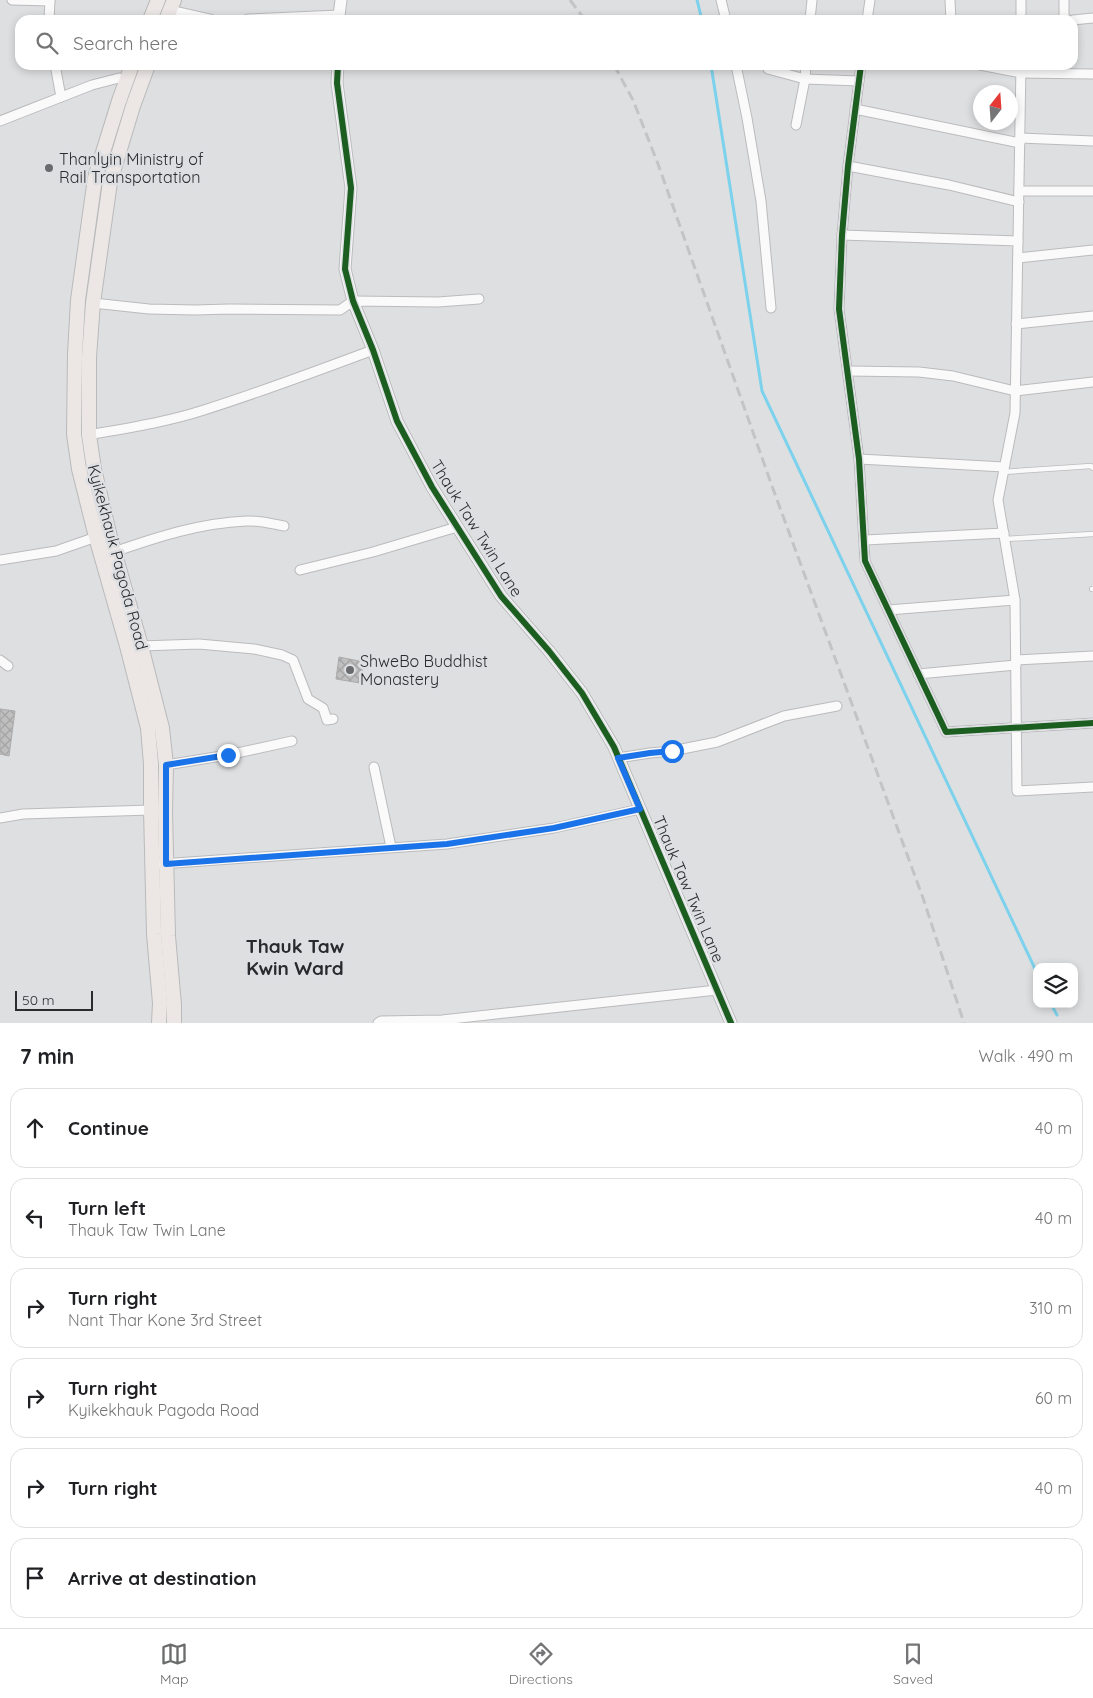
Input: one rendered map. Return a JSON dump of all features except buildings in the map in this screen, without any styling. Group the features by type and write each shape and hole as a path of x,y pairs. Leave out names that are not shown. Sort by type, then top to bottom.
{"main road":[{"path":"152,15 158,0"},
{"name":"Kyikekhauk Pagoda Road","path":"130,70 95,178 78,300 74,434 79,469 96,538 148,728 151,764 151,810 168,936 174,1023"},
{"name":"Kyikekhauk Pagoda Road","path":"146,70 110,182 93,303 89,357 89,435 94,469 114,552 162,728 166,765 154,934 160,1003 159,1023"}],"street":[{"path":"12,0 50,1 49,15"},
{"path":"339,15 341,0"},
{"path":"721,0 725,15"},
{"path":"810,15 812,0"},
{"path":"868,15 870,0"},
{"path":"950,0 951,15"},
{"path":"1021,0 1021,15"},
{"path":"1064,0 1064,15"},
{"path":"170,10 190,15"},
{"path":"1078,20 1093,18"},
{"path":"56,70 61,97"},
{"name":"Thauk Taw Twin Lane","path":"338,70 337,83 352,188 344,269 353,300 373,350 397,421 432,487 500,596 549,651 582,693 614,747 731,1023"},
{"path":"737,70 761,201 771,308"},
{"path":"768,70 805,79 859,81"},
{"path":"796,125 806,70"},
{"path":"860,70 848,166 842,235 839,309 859,459 865,561 946,732 1093,723"},
{"path":"1021,70 1015,412 998,500 1015,600 1017,791 1093,787"},
{"path":"1035,70 1093,74"},
{"path":"0,121 92,85 118,78 126,80"},
{"path":"855,109 1020,141 1093,141"},
{"path":"848,166 949,185 1019,202"},
{"path":"1019,191 1093,191"},
{"path":"842,235 1018,241"},
{"path":"1018,258 1093,250"},
{"path":"93,303 149,309 340,310 353,300 438,302 479,299"},
{"path":"1016,324 1093,316"},
{"path":"89,435 150,424 203,411 373,350"},
{"path":"848,371 918,372 953,376 1015,391 1093,382"},
{"path":"859,459 1004,470"},
{"path":"114,552 173,532 221,524 248,521 284,526"},
{"path":"300,570 373,552 457,527"},
{"path":"865,540 1004,536"},
{"path":"0,560 56,550 96,538"},
{"path":"888,610 1015,600"},
{"path":"141,646 199,644 254,649 282,655 293,660 308,699 323,708 327,720 333,719"},
{"path":"918,674 1093,656"},
{"path":"0,660 8,666"},
{"path":"618,758 672,751 717,742 784,716 837,706"},
{"path":"166,765 228,755 292,741"},
{"path":"374,766 391,847"},
{"path":"159,864 447,844 554,828 640,809"},
{"path":"0,818 23,814 151,810"},
{"path":"378,1023 442,1022 717,990"}],"lane":[{"path":"1004,470 1092,466 1093,468"},
{"path":"1004,536 1093,534"}],"waterway":[{"path":"697,0 701,15"},
{"path":"712,70 762,391 1033,965"},
{"path":"1053,1008 1057,1015"}],"railway":[{"path":"570,0 581,15"},
{"path":"617,70 633,100 658,164 772,486 923,898 964,1023"}],"cycle path":[{"path":"338,70 337,83 351,188 345,269 353,301 373,350 397,421 432,487 501,596 549,651 582,693 614,747 731,1023"},
{"path":"860,70 848,166 842,235 839,309 859,459 865,561 946,732 1093,723"}],"place":[{"name":"Thanlyin Ministry of Rail Transportation","path":"49,168"},
{"name":"ShweBo Buddhist Monastery","path":"350,670"}],"district":[{"name":"Thauk Taw Kwin Ward","path":"295,957"}],"route":[{"path":"228,755 166,765 166,864 447,844 554,828 640,809 618,758 672,751"}]}
